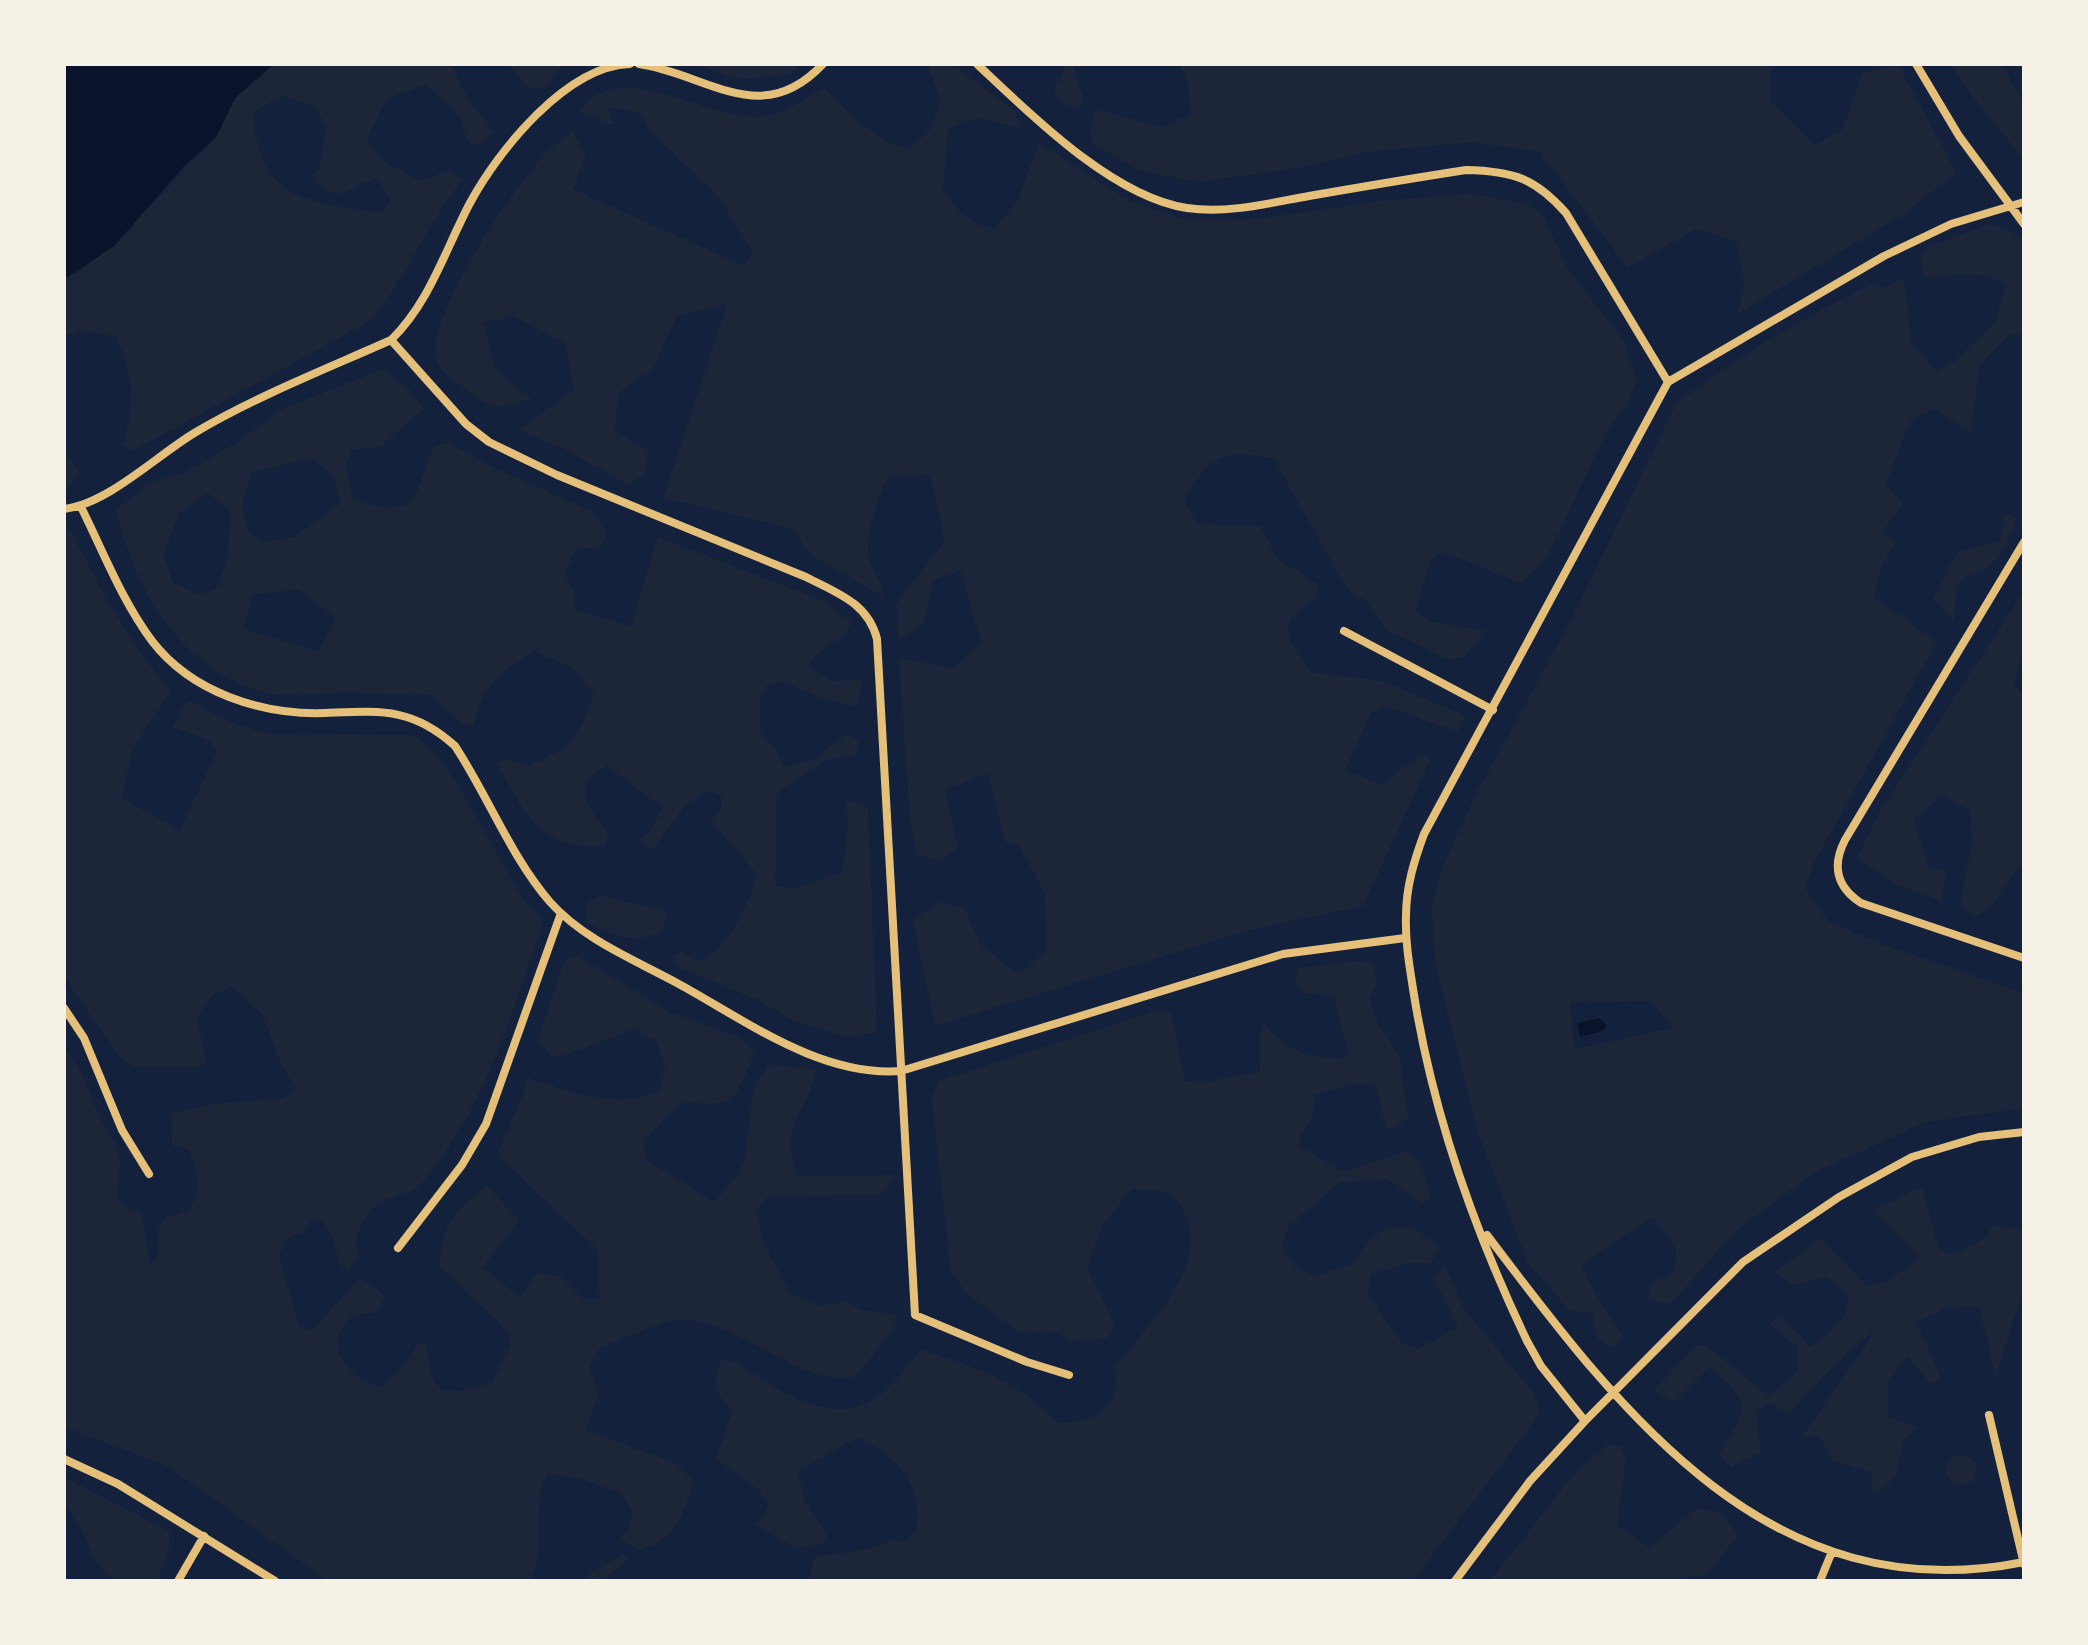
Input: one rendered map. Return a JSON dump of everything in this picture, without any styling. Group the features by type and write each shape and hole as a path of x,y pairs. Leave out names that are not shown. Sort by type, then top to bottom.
{"street":[{"path":"64,509 81,507 197,431 391,340 407,324 422,300 470,202 505,152 576,81 596,71 630,64"},
{"path":"639,64 660,67 749,97 787,91 809,79 823,64"},
{"path":"977,64 1017,102 1112,176 1148,196 1187,208 1240,208 1466,170 1498,171 1525,178 1546,191 1566,213 1668,382"},
{"path":"1916,64 1959,136 2024,224"},
{"path":"1585,1421 1541,1366 1527,1341 1447,1138 1422,1040 1405,938 1408,889 1424,834 1668,382 1884,256 1951,224 2024,202"},
{"path":"391,340 466,424 489,442 557,475 806,577 864,610 873,623 877,639 915,1315 1014,1357 1069,1375"},
{"path":"81,507 136,616 153,642 207,686 240,702 276,709 312,713 400,713 437,729 455,746 538,887 561,913 597,941 787,1044 857,1067 901,1071 1283,954 1405,938"},
{"path":"2024,542 2021,552 1845,840 1837,871 1844,889 1861,903 2024,958"},
{"path":"1344,631 1493,710"},
{"path":"398,1248 462,1165 486,1124 561,913"},
{"path":"64,1008 84,1038 122,1130 149,1174"},
{"path":"1455,1581 1530,1481 1611,1393 1743,1262 1839,1197 1912,1157 1979,1137 2024,1132"},
{"path":"1482,1228 1567,1341 1611,1393 1706,1481 1769,1523 1831,1554 1935,1573 1980,1570 2024,1562 1989,1415"},
{"path":"64,1459 118,1484 275,1581"},
{"path":"178,1581 204,1536"},
{"path":"1820,1581 1831,1554"}],"shaded area":[{"path":"64,64 274,64 235,98 216,137 184,166 114,246 64,279"},
{"path":"274,64 450,64 469,100 494,133 477,146 466,139 462,119 427,85 387,98 367,139 383,161 420,181 450,170 463,179 385,303 372,320 133,451 123,445 130,417 131,390 122,351 116,337 79,330 64,337 64,279 82,270 133,228 134,223 216,137 235,98","holes":["283,96 313,105 326,125 319,171 310,174 318,186 337,195 376,178 390,200 383,213 310,200 292,192 277,180 265,164 257,141 253,112"]},
{"path":"508,64 564,64 544,88 529,88"},
{"path":"694,64 801,64 789,75 738,79"},
{"path":"929,64 952,64 1013,110 1022,128 979,119 948,129 943,191 970,220 994,228 1016,204 1039,143 1129,201 1186,220 1258,219 1379,201 1474,194 1528,204 1543,215 1568,269 1624,341 1637,381 1627,405 1607,431 1545,562 1520,583 1444,552 1431,559 1415,611 1429,621 1485,631 1464,657 1450,660 1385,629 1369,603 1348,590 1273,458 1229,455 1210,465 1184,500 1198,524 1260,526 1278,559 1318,584 1316,598 1294,615 1288,630 1290,639 1310,672 1383,681 1466,716 1457,732 1386,706 1371,713 1345,770 1385,786 1393,775 1422,755 1431,758 1363,906 1246,931 938,1025 934,1020 913,920 940,901 965,909 980,944 1019,975 1047,950 1045,894 1019,845 1005,842 988,773 945,790 958,848 940,861 917,854 910,820 899,658 953,668 981,641 960,570 933,581 924,623 899,640 896,604 945,541 930,475 889,477 880,495 872,518 868,553 884,597 811,555 791,528 663,498 727,304 677,316 653,369 619,392 614,431 648,450 645,474 629,485 564,449 518,430 574,390 566,344 513,316 484,323 494,368 532,399 501,406 479,399 445,373 438,364 436,345 442,319 455,289 492,224 530,171 572,131 586,155 573,189 744,266 753,252 714,191 653,135 639,112 607,107 614,124 603,124 597,114 588,117 580,111 597,95 618,88 641,89 742,116 764,116 788,108 825,88 863,125 908,150 931,129 941,100"},
{"path":"1067,64 1075,64 1073,67 1084,100 1076,108 1059,101 1054,89"},
{"path":"1180,64 1772,64 1770,101 1814,145 1842,130 1862,74 1898,64 1956,172 1906,213 1737,314 1745,285 1736,241 1696,229 1628,268 1540,152 1473,142 1366,152 1299,168 1198,182 1139,170 1092,143 1090,128 1095,109 1162,127 1191,114 1188,84"},
{"path":"1952,64 2001,64 2024,102 2024,160 1965,87"},
{"path":"1990,224 2009,230 2024,241 2024,336 2011,334 1979,366 1971,432 1933,409 1910,421 1886,484 1903,504 1882,532 1896,543 1882,564 1874,597 1937,642 1813,865 1805,888 1828,921 1884,945 2024,993 2024,1108 1926,1122 1816,1172 1740,1227 1670,1304 1648,1300 1651,1285 1675,1270 1676,1248 1653,1217 1581,1265 1601,1304 1622,1334 1615,1348 1597,1336 1594,1314 1569,1310 1528,1263 1478,1133 1435,963 1432,905 1442,868 1477,792 1569,624 1676,404 1772,339 1873,283 1884,288 1904,278 1912,345 1936,371 1955,361 1996,321 2005,286 1997,280 1978,275 1925,277 1920,259 1925,248","holes":["1651,1001 1672,1028 1575,1049 1570,1002"]},
{"path":"383,369 410,390 423,409 380,447 352,450 346,465 353,499 383,508 405,506 417,491 434,446 449,443 488,465 591,511 607,533 601,547 576,549 564,575 574,591 575,610 631,626 658,537 826,602 852,623 842,636 818,653 808,668 834,681 862,679 857,707 818,697 785,681 766,685 760,701 760,732 775,748 784,767 814,759 847,734 860,740 856,755 824,761 777,793 775,885 792,889 842,872 848,829 846,800 868,807 877,1032 849,1037 795,1022 760,1001 681,968 672,957 680,950 698,961 719,948 744,911 754,884 756,873 712,822 721,809 721,796 707,790 684,807 653,849 644,847 639,840 650,832 663,808 607,766 588,782 586,790 590,807 609,833 604,845 564,842 548,834 525,811 496,762 507,759 528,766 555,753 572,740 594,694 572,668 535,651 494,681 482,698 473,726 462,723 432,695 267,693 237,682 210,667 187,647 150,598 124,540 116,510 146,485 186,472 236,443 282,409","holes":["312,458 335,479 340,504 294,537 263,542 248,532 242,503 252,472","208,493 231,512 228,556 217,588 199,595 173,582 163,555 179,513","298,589 336,618 318,651 243,629 253,595"]},
{"path":"64,447 79,474 67,490 64,490"},
{"path":"2005,514 2016,518 2014,531 1987,569 1963,578 1956,590 1954,622 1933,599 1957,552 2000,541"},
{"path":"64,529 72,533 129,635 171,691 132,750 122,798 180,830 217,751 209,740 172,727 188,700 233,723 268,734 411,735 431,748 456,782 520,894 543,922 484,1084 451,1144 424,1181 410,1191 384,1201 368,1213 355,1242 359,1254 348,1270 340,1265 332,1235 322,1220 312,1218 303,1232 288,1238 279,1255 299,1326 312,1331 359,1278 382,1293 385,1299 375,1313 354,1315 339,1336 338,1347 342,1358 358,1376 382,1387 403,1368 418,1344 426,1345 432,1377 441,1390 463,1391 492,1382 510,1346 507,1331 439,1266 447,1228 465,1203 486,1185 519,1220 483,1267 519,1297 538,1272 561,1277 583,1299 599,1299 598,1250 497,1155 523,1094 526,1077 576,1093 612,1099 646,1096 661,1089 665,1064 657,1042 635,1029 565,1055 550,1056 538,1039 564,961 576,955 673,1014 738,1036 755,1052 737,1092 731,1098 713,1104 680,1102 643,1141 646,1159 714,1202 734,1180 744,1162 754,1086 769,1064 817,1070 792,1132 791,1144 798,1176 897,1175 881,1195 768,1196 756,1210 763,1241 790,1294 823,1306 847,1301 861,1310 898,1315 894,1329 855,1377 833,1377 812,1372 727,1331 704,1323 681,1320 652,1327 599,1349 589,1366 599,1393 586,1430 675,1463 694,1481 682,1516 662,1540 638,1550 620,1538 627,1531 633,1514 622,1493 578,1478 548,1474 539,1500 538,1555 529,1581 328,1581 167,1466 64,1427 64,1048 81,1071 98,1114 115,1143 120,1158 117,1198 129,1210 142,1214 150,1265 158,1256 159,1225 167,1217 189,1211 197,1188 197,1174 189,1150 172,1145 171,1113 221,1103 282,1099 296,1089 280,1061 263,1016 232,987 213,995 197,1017 206,1063 196,1067 135,1067 120,1058 64,977"},
{"path":"2024,591 2024,659 2019,664 2014,686 2024,693 2024,860 1990,908 1976,916 1960,907 1972,842 1970,811 1942,795 1914,819 1929,869 1946,870 1942,902 1896,884 1857,858 1880,811"},
{"path":"600,896 668,911 662,931 642,938 624,937 587,922 587,903"},
{"path":"1361,961 1375,964 1376,985 1369,998 1378,1024 1399,1054 1408,1118 1394,1128 1386,1128 1376,1086 1355,1083 1315,1094 1312,1120 1301,1135 1299,1146 1343,1172 1406,1151 1420,1161 1431,1197 1422,1204 1388,1179 1340,1182 1289,1226 1282,1245 1294,1266 1316,1276 1354,1264 1368,1241 1387,1227 1415,1228 1440,1249 1431,1263 1409,1263 1371,1274 1367,1294 1402,1343 1418,1349 1458,1327 1434,1279 1445,1264 1463,1308 1534,1393 1540,1413 1413,1581 808,1581 815,1557 873,1548 894,1539 903,1542 916,1531 918,1515 912,1486 884,1453 857,1438 798,1471 805,1502 828,1535 822,1544 795,1548 756,1524 770,1505 759,1490 716,1459 732,1411 717,1387 721,1359 733,1361 804,1402 842,1409 861,1405 880,1395 922,1349 995,1377 1027,1396 1058,1423 1084,1420 1104,1410 1111,1402 1115,1392 1115,1365 1172,1294 1189,1253 1190,1233 1184,1212 1176,1199 1160,1191 1132,1189 1104,1223 1087,1267 1115,1325 1108,1339 1071,1341 1059,1333 1019,1332 968,1295 950,1270 932,1097 938,1081 1153,1012 1171,1012 1185,1081 1204,1082 1260,1072 1259,1042 1263,1023 1289,1047 1317,1057 1341,1059 1348,1052 1334,998 1301,993 1295,980 1298,968"},
{"path":"1600,1018 1606,1025 1603,1031 1580,1037 1577,1023"},
{"path":"1922,1187 1939,1250 1954,1255 1987,1237 1992,1226 2024,1229 2024,1287 1996,1377 1979,1307 1945,1308 1916,1322 1941,1378 1931,1384 1907,1357 1888,1381 1888,1417 1916,1427 1904,1440 1895,1478 1873,1496 1871,1472 1834,1461 1817,1435 1802,1437 1877,1329 1852,1348 1788,1414 1771,1403 1756,1410 1761,1453 1731,1467 1719,1454 1736,1427 1741,1407 1739,1398 1723,1379 1709,1368 1674,1402 1654,1390 1698,1344 1708,1347 1769,1396 1798,1371 1797,1347 1769,1324 1781,1316 1810,1347 1837,1326 1845,1312 1849,1295 1827,1277 1793,1285 1775,1272 1820,1238 1867,1286 1887,1282 1920,1258 1872,1210"},
{"path":"1608,1444 1620,1446 1626,1458 1617,1525 1649,1548 1697,1508 1720,1512 1738,1536 1704,1576 1691,1576 1686,1581 1490,1581 1569,1480"},
{"path":"1961,1455 1972,1459 1976,1470 1972,1481 1961,1485 1950,1481 1946,1470 1950,1459"},
{"path":"64,1477 169,1531 169,1549 157,1581 119,1581 109,1576 94,1557 78,1523 64,1505"},
{"path":"623,1554 628,1557 625,1562 611,1574 589,1581 588,1575"}]}
